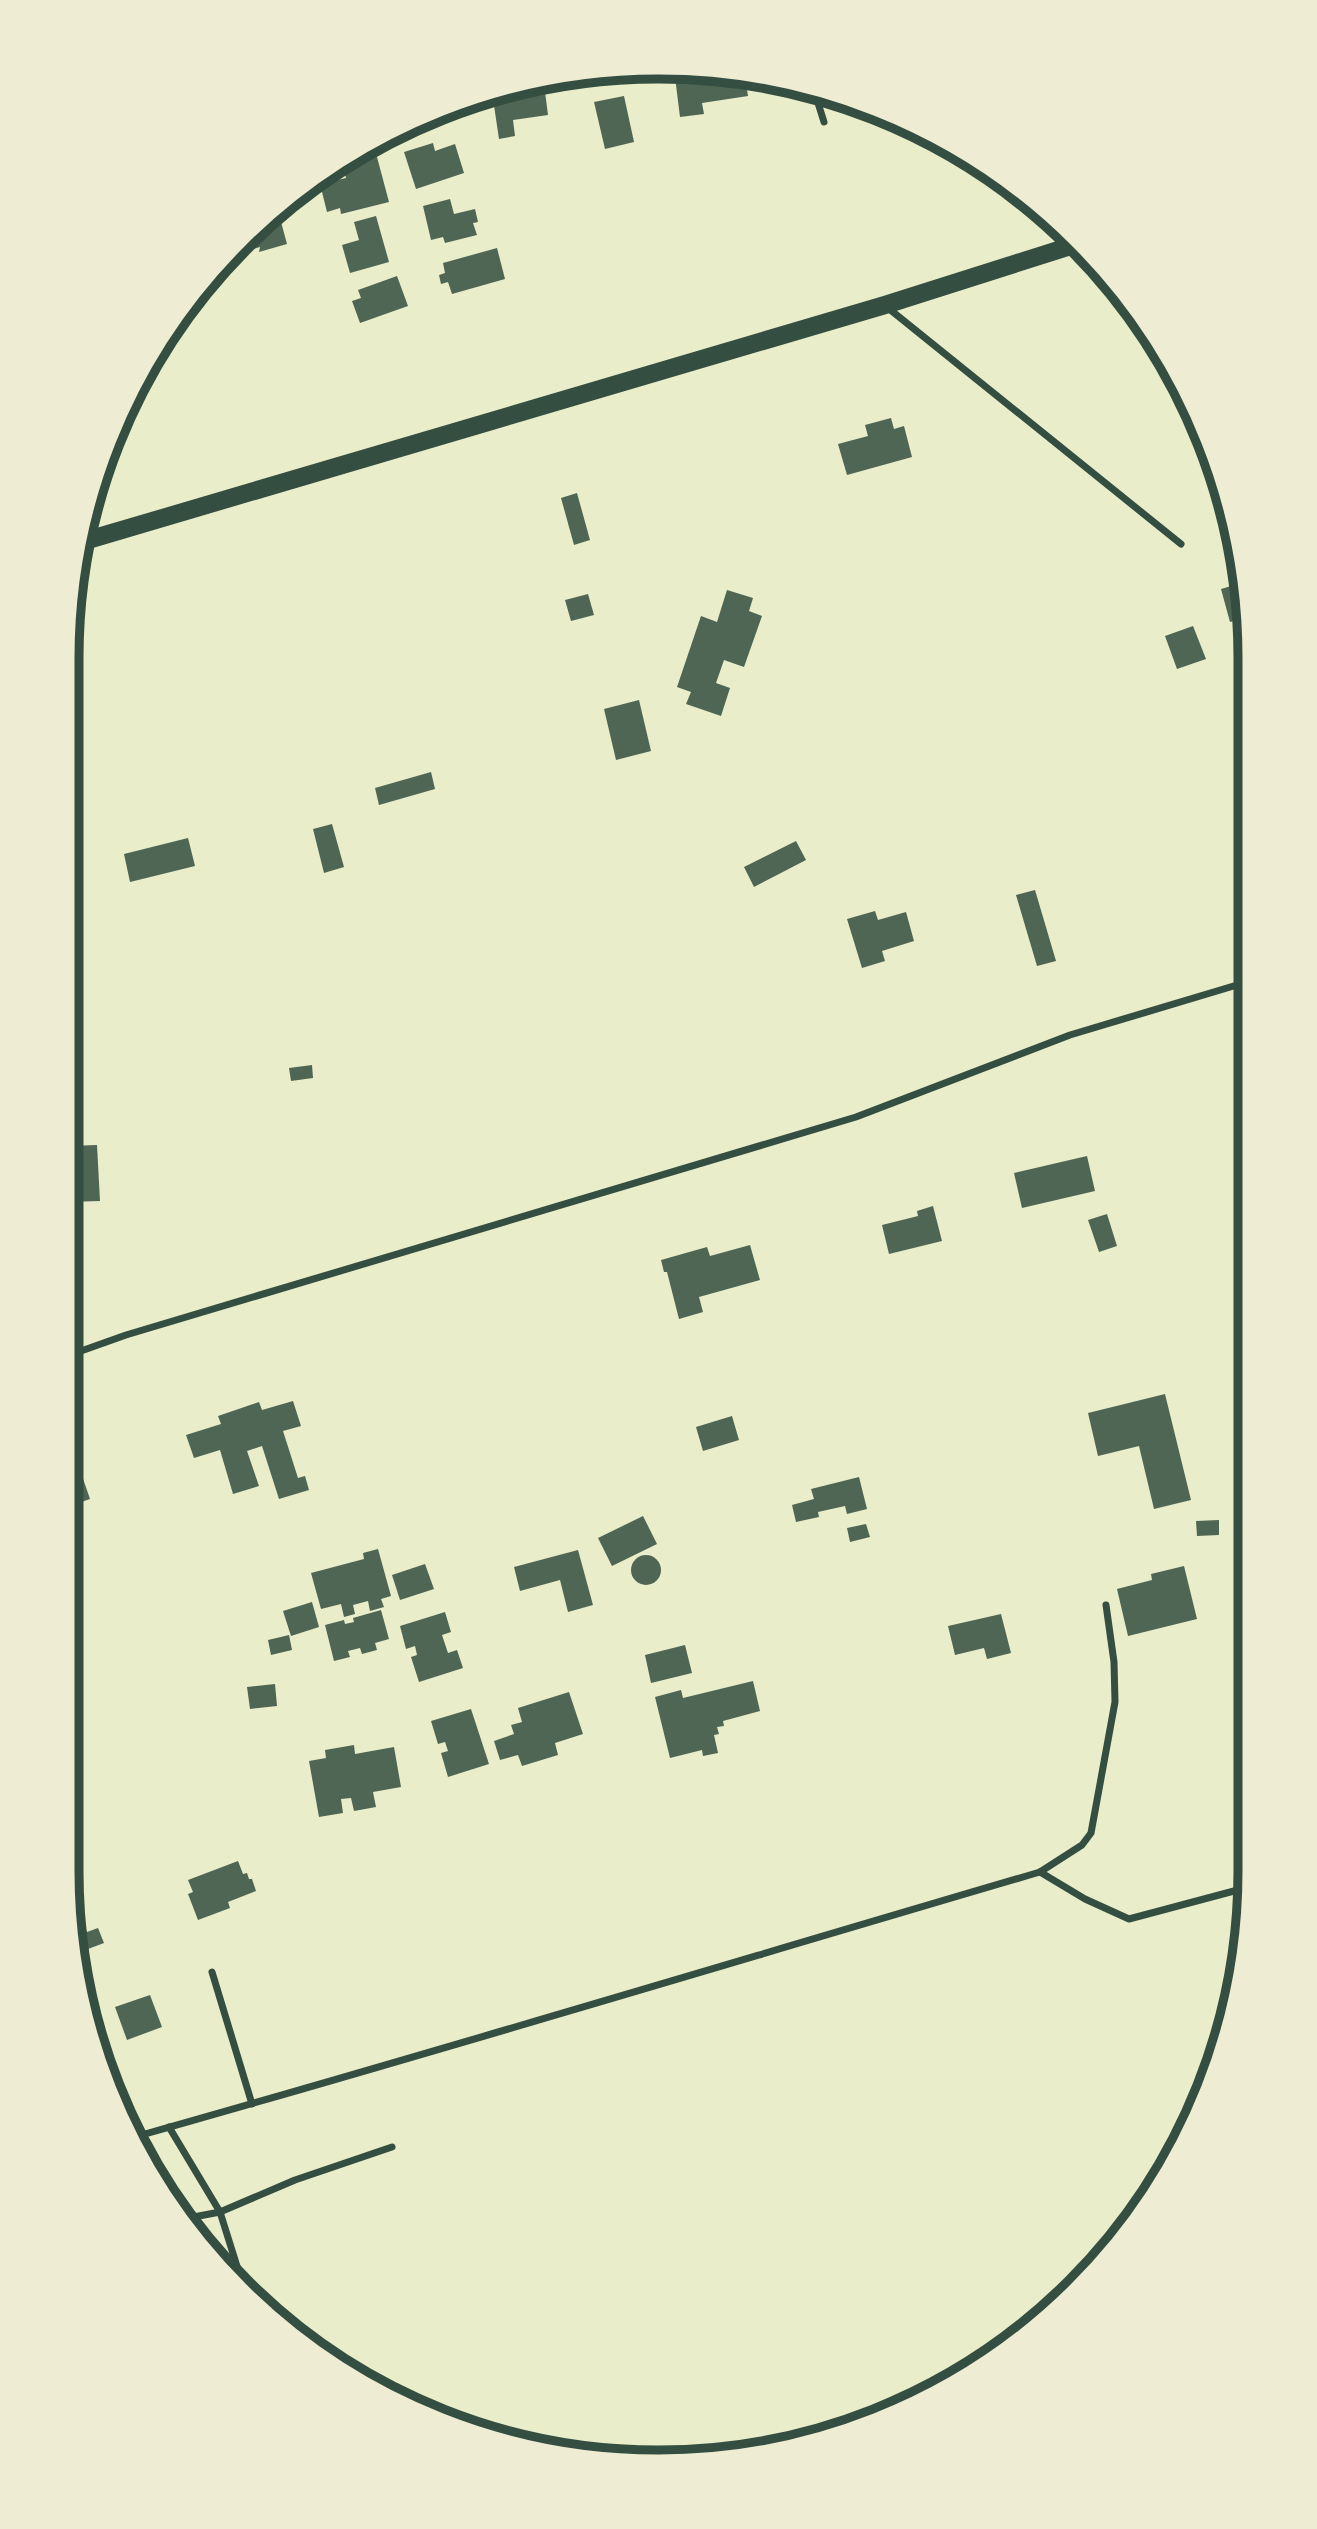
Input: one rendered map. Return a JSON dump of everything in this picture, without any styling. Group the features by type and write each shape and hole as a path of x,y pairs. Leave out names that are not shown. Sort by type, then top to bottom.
{"highway":[{"path":"92,539 885,305 1066,247"}],"street":[{"path":"818,102 824,122"},
{"path":"885,305 1181,544"},
{"path":"79,1352 126,1335 856,1117 1070,1035 1238,985"},
{"path":"143,2135 1040,1872 1082,1846 1091,1833 1115,1702 1114,1662 1106,1605"},
{"path":"1040,1872 1085,1899 1129,1919 1237,1890"},
{"path":"212,1972 252,2104"},
{"path":"169,2127 220,2212 236,2267"},
{"path":"194,2217 220,2212 295,2180 392,2147"}],"building":[{"path":"675,79 746,86 748,96 702,103 704,114 680,117"},
{"path":"545,90 548,115 513,120 515,136 499,139 494,103"},
{"path":"624,96 634,142 605,149 594,102"},
{"path":"433,143 435,151 455,144 464,173 416,189 404,152"},
{"path":"377,157 389,202 341,214 340,208 327,212 321,188 328,182 346,178 344,171 360,162"},
{"path":"450,199 454,214 475,209 478,222 473,223 477,235 445,243 443,237 431,240 423,206"},
{"path":"376,216 389,262 350,273 342,245 359,240 354,222"},
{"path":"280,219 287,244 259,252 260,247 247,251"},
{"path":"497,248 505,279 452,294 448,282 441,284 439,275 445,273 443,263"},
{"path":"397,276 408,306 360,323 352,301 361,298 358,290"},
{"path":"891,418 894,429 904,426 912,457 847,475 838,444 868,436 865,425"},
{"path":"577,493 590,540 574,545 561,498"},
{"path":"1233,585 1237,620 1230,622 1221,589"},
{"path":"727,590 753,598 749,611 762,616 744,667 724,660 716,683 730,688 721,716 686,704 691,692 677,687 701,616 717,622"},
{"path":"588,594 594,615 571,621 565,600"},
{"path":"1193,626 1206,659 1177,669 1165,636"},
{"path":"639,700 651,751 616,760 604,709"},
{"path":"431,772 435,789 379,805 375,788"},
{"path":"332,824 344,867 324,873 313,829"},
{"path":"188,838 195,866 130,882 124,854"},
{"path":"796,841 806,860 754,887 744,867"},
{"path":"1035,890 1056,961 1037,966 1016,895"},
{"path":"875,911 878,920 906,912 914,941 882,951 885,961 862,968 847,919"},
{"path":"312,1065 313,1078 291,1081 289,1068"},
{"path":"97,1145 100,1201 79,1202 79,1146"},
{"path":"1087,1156 1095,1191 1022,1208 1014,1173"},
{"path":"933,1206 942,1241 889,1254 882,1225 918,1216 917,1211"},
{"path":"1107,1214 1117,1246 1099,1252 1088,1220"},
{"path":"750,1245 760,1280 699,1297 703,1312 679,1319 667,1272 664,1272 661,1260 707,1247 710,1256"},
{"path":"1165,1394 1191,1500 1154,1509 1139,1446 1098,1456 1088,1413"},
{"path":"293,1401 301,1426 283,1431 298,1478 305,1476 309,1490 279,1499 262,1446 247,1451 259,1486 233,1494 220,1450 194,1458 186,1435 221,1424 218,1416 259,1402 262,1410"},
{"path":"732,1416 739,1440 703,1451 696,1427"},
{"path":"79,1467 90,1499 79,1503"},
{"path":"859,1477 867,1509 847,1514 845,1506 818,1512 819,1517 796,1522 792,1505 814,1499 811,1489"},
{"path":"643,1516 657,1544 612,1566 598,1538"},
{"path":"1219,1520 1219,1535 1197,1536 1196,1521"},
{"path":"866,1524 870,1537 850,1542 847,1528"},
{"path":"378,1549 391,1596 381,1599 384,1607 370,1611 368,1601 353,1605 355,1614 344,1617 341,1604 321,1609 311,1573 364,1559 363,1553"},
{"path":"578,1550 593,1605 568,1612 560,1580 520,1591 514,1567"},
{"path":"646,1555 657,1559 661,1570 657,1581 646,1585 635,1581 631,1570 635,1559"},
{"path":"425,1564 434,1589 400,1600 392,1575"},
{"path":"1184,1566 1197,1619 1128,1636 1117,1589 1152,1580 1151,1574"},
{"path":"312,1602 319,1627 291,1636 283,1611"},
{"path":"381,1610 389,1639 375,1643 377,1650 362,1654 360,1648 348,1651 350,1657 334,1661 325,1625 344,1620 345,1624 354,1622 353,1618"},
{"path":"445,1612 451,1632 442,1635 448,1653 457,1650 463,1668 419,1682 411,1657 417,1655 415,1646 406,1649 400,1626"},
{"path":"1001,1614 1011,1653 987,1659 984,1648 955,1655 948,1626"},
{"path":"289,1635 292,1650 271,1655 268,1640"},
{"path":"685,1645 692,1673 651,1683 645,1655"},
{"path":"753,1681 760,1711 723,1721 724,1726 717,1727 719,1734 714,1735 718,1753 703,1756 702,1750 670,1758 655,1697 681,1690 683,1698"},
{"path":"275,1684 277,1706 250,1709 247,1687"},
{"path":"569,1692 583,1734 555,1743 558,1755 522,1766 518,1755 500,1760 494,1741 514,1734 511,1725 522,1722 518,1708"},
{"path":"471,1709 489,1764 448,1777 441,1753 448,1751 445,1742 438,1744 431,1721"},
{"path":"354,1745 355,1754 394,1747 401,1787 373,1792 376,1807 354,1811 351,1798 341,1799 343,1813 319,1817 309,1761 326,1758 325,1750"},
{"path":"238,1861 243,1874 247,1873 249,1879 252,1879 256,1891 228,1902 230,1908 198,1920 188,1894 193,1892 188,1880"},
{"path":"81,1915 87,1932 98,1928 104,1943 85,1950"},
{"path":"150,1995 162,2027 127,2040 115,2007"}]}
